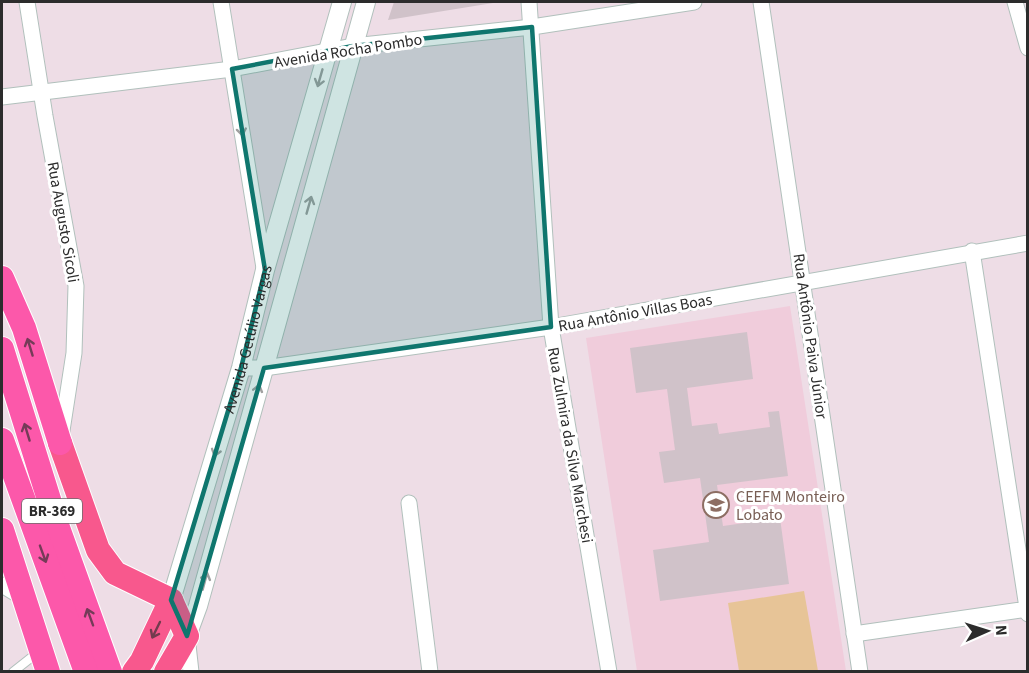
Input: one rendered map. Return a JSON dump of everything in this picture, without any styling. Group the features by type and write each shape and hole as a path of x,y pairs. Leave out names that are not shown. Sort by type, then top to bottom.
{"highway":[{"path":"2,278 24,328 60,443"},
{"name":"BR-369","path":"2,349 53,515 110,672"},
{"name":"BR-369","path":"2,440 86,672"},
{"name":"BR-369","path":"2,530 44,661"}],"main road":[{"name":"BR-369","path":"60,443 98,550 115,573 171,600"},
{"path":"171,600 187,636"},
{"name":"Avenida Getúlio Vargas","path":"138,666 171,600"},
{"name":"Avenida Getúlio Vargas","path":"166,672 187,636"}],"street":[{"name":"Rua Augusto Sicoli","path":"27,2 76,286 74,353 60,443"},
{"path":"221,2 265,270"},
{"name":"Avenida Getúlio Vargas","path":"171,600 241,368 265,270 342,2"},
{"name":"Avenida Getúlio Vargas","path":"187,636 198,606 366,2"},
{"name":"Rua Zulmira da Silva Marchesi","path":"529,2 551,327 609,672"},
{"name":"Avenida Rocha Pombo","path":"2,97 232,69 353,46 532,27 694,2"},
{"name":"Rua Antônio Paiva Júnior","path":"761,2 860,672"},
{"path":"1016,2 1028,48"},
{"name":"Rua Antônio Villas Boas","path":"241,368 264,368 551,327 972,251 1028,243"},
{"path":"972,251 1028,614"},
{"path":"410,503 430,672"},
{"path":"2,585 25,599"},
{"path":"854,634 1027,609"},
{"path":"187,636 191,672"}],"lane":[{"path":"13,672 44,661"}],"highlighted area":[{"path":"532,27 551,327 264,368 187,636 171,600 241,368 265,270 232,69 353,46"}],"shaded area":[{"name":"CEEFM Monteiro Lobato","path":"790,306 846,671 637,671 586,338"},
{"path":"804,591 818,671 739,671 728,603"}],"building":[{"path":"394,2 493,2 493,3 388,20"},
{"path":"747,332 753,379 687,388 692,426 717,423 719,434 770,427 768,412 779,411 788,476 717,485 723,526 780,518 789,584 660,601 653,550 709,542 700,478 664,483 659,452 675,450 667,389 636,393 630,348"}],"place":[{"name":"CEEFM Monteiro Lobato","path":"716,505"}]}
